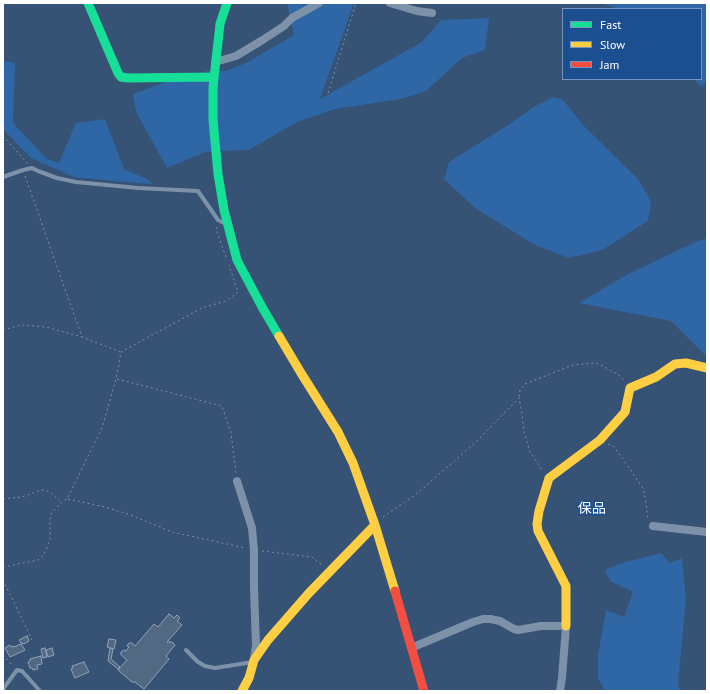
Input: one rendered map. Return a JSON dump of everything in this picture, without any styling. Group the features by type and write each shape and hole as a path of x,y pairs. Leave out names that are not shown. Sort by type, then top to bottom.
{"street":[{"path":"88,3 121,77 214,77"},
{"path":"227,3 220,24 215,62 212,87 213,119 218,174 224,210 237,260 262,307 338,432 353,463 375,524 424,691"},
{"path":"215,62 236,56 261,42 284,26 292,18 319,3"},
{"path":"390,3 417,11 432,13"},
{"path":"560,691 566,626 566,586 538,531 537,524 549,478 600,440 625,412 630,388 656,377 675,364 686,363 707,368"},
{"path":"237,481 252,528 254,550 256,645 254,661 249,678 242,691"},
{"path":"254,661 268,640 309,593 375,524"},
{"path":"653,526 707,532"},
{"path":"411,648 483,619 500,621 518,630 541,626 566,626"}],"lane":[{"path":"3,177 32,168 57,178 76,182 138,188 198,191 218,220 228,225"},
{"path":"186,650 198,662 205,666 215,668 254,661"},
{"path":"4,691 17,670 22,671 40,691"}],"path":[{"path":"328,93 356,3"},
{"path":"3,136 32,168"},
{"path":"23,170 82,337"},
{"path":"3,330 21,325 46,327 82,337 121,352 202,308 226,301 238,292 216,229 218,220"},
{"path":"3,567 38,560 46,550 50,539 50,519 52,512 67,499 102,428 116,379 121,352"},
{"path":"549,478 530,452 524,432 519,398 520,390 524,384 573,365 594,363 601,365 619,375 630,388"},
{"path":"116,379 222,406 231,433 237,481"},
{"path":"375,524 414,496 475,443 519,398"},
{"path":"600,440 613,446 644,490 649,521 653,526"},
{"path":"3,499 22,497 45,490 62,502"},
{"path":"67,499 105,507 131,515 172,532 254,550 312,557 330,572"},
{"path":"3,580 33,642"},
{"path":"3,655 17,670"}],"shaded area":[{"path":"287,3 354,3 320,99 422,42 441,20 489,18 485,50 462,58 426,91 401,99 335,109 297,122 249,150 205,152 167,168 136,112 133,94 165,82 207,71 226,71 246,63 294,35"},
{"path":"601,3 707,3 707,79 702,87 695,80 702,80 702,8 616,8"},
{"path":"3,61 15,63 13,123 47,159 59,163 76,123 105,119 124,169 147,179 153,184 74,177 31,158 3,129"},
{"path":"553,97 563,100 584,126 639,180 651,202 648,221 602,250 569,258 533,244 475,208 444,179 449,162 537,105"},
{"path":"707,238 707,356 671,321 579,303 626,275 695,242"},
{"path":"661,553 670,563 682,558 686,599 678,684 680,691 605,691 598,678 598,655 606,610 624,617 633,592 610,581 605,570 625,562"}],"building":[{"path":"169,614 174,618 177,615 180,618 177,621 182,625 167,642 172,642 175,645 166,656 169,659 144,689 135,682 132,682 118,670 127,660 121,655 121,652 124,650 126,651 129,647 127,646 129,643 132,643 135,646 154,624 158,627"},
{"path":"27,636 29,641 24,644 21,643 19,640"},
{"path":"109,639 116,640 114,649 107,647"},
{"path":"21,644 25,650 10,657 5,648 10,645 11,647 14,647"},
{"path":"45,648 47,657 43,658 41,649"},
{"path":"52,648 54,655 48,657 46,650"},
{"path":"110,648 113,649 111,659 120,667 118,669 108,661"},
{"path":"41,656 42,664 37,665 38,669 33,670 30,668 28,662 30,659"},
{"path":"84,662 89,672 75,678 71,669 73,668 72,666"}],"traffic: fast":[{"path":"88,3 121,77 214,77"},
{"path":"227,3 220,24 213,87 213,119 218,174 224,210 237,260 279,336"}],"traffic: slow":[{"path":"279,336 338,432 353,463 375,525 395,591"},
{"path":"566,626 566,586 538,531 537,524 539,511 549,478 600,440 625,412 630,388 656,377 675,364 686,363 707,368"},
{"path":"242,691 249,678 254,660 268,640 309,593 375,525"}],"traffic: jam":[{"path":"395,591 424,691"}],"district":[{"name":"保品","path":"592,509"}]}
